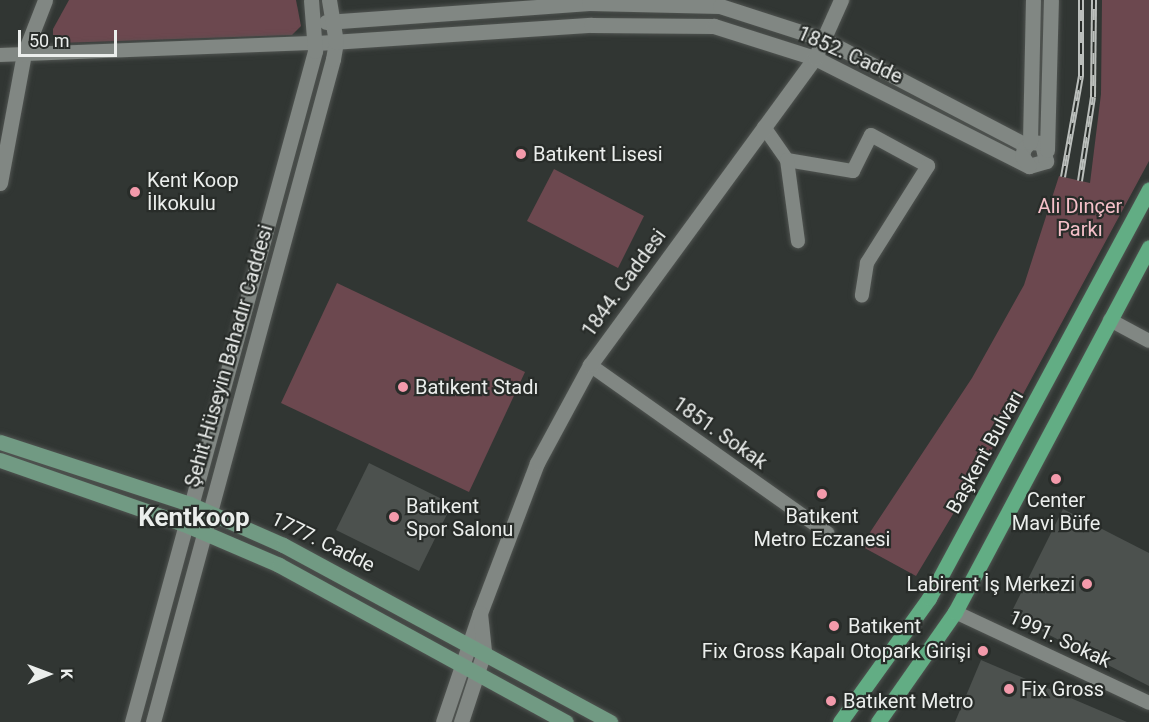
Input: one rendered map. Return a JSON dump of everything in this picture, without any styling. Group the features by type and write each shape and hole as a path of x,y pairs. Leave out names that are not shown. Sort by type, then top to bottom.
{"main road":[{"name":"Başkent Bulvarı","path":"840,722 929,598 1149,190"},
{"path":"878,722 955,612 1149,247"},
{"name":"1777. Cadde","path":"0,442 207,511 337,571 610,722"},
{"name":"1777. Cadde","path":"0,460 184,524 309,579 566,722"}],"street":[{"path":"0,183 24,54 45,0"},
{"name":"Şehit Hüseyin Bahadır Caddesi","path":"132,722 184,524 317,43 311,0"},
{"name":"Şehit Hüseyin Bahadır Caddesi","path":"153,722 207,511 336,42 330,0"},
{"name":"1844. Caddesi","path":"443,722 459,663 537,463 590,365 815,58 841,0"},
{"path":"1033,0 1028,143 1022,156 1029,166 1044,164 1047,150 1051,0"},
{"name":"1852. Cadde","path":"316,23 589,2 720,6 823,39 1028,143"},
{"name":"1852. Cadde","path":"317,43 681,23 720,27 815,58 1029,166"},
{"path":"0,55 317,43"},
{"path":"764,127 787,160 798,241"},
{"path":"787,160 853,171 871,135 928,166 867,263 862,296"},
{"path":"1028,143 1038,141 1047,150"},
{"path":"1110,320 1149,341"},
{"name":"1851. Sokak","path":"590,365 827,533"},
{"name":"1991. Sokak","path":"955,612 1149,703"},
{"path":"461,722 475,672 484,652 480,613"}],"green space":[{"path":"69,0 296,0 301,26 292,35 60,43 53,38 53,29"},
{"name":"Ali Dinçer Parkı","path":"1102,0 1149,0 1149,161 1007,424 916,576 861,546 972,378 1024,285 1059,176 1090,183 1101,94"},
{"path":"554,169 644,216 618,268 527,221"},
{"name":"Batıkent Stadı","path":"337,283 525,372 469,492 281,403"}],"building":[{"name":"Batıkent Spor Salonu","path":"369,463 452,504 419,571 336,530"},
{"name":"Labirent İş Merkezi","path":"1063,509 1149,553 1149,686 1010,615"},
{"name":"Fix Gross","path":"981,660 1127,722 955,722"}],"railway":[{"path":"1063,177 1081,76 1081,0"},
{"path":"1080,181 1093,97 1094,0"}],"place":[{"name":"Batıkent Lisesi","path":"521,154"},
{"name":"Kent Koop İlkokulu","path":"135,192"},
{"name":"Batıkent Stadı","path":"403,387"},
{"name":"Center Mavi Büfe","path":"1056,479"},
{"name":"Batıkent Metro Eczanesi","path":"822,494"},
{"name":"Batıkent Spor Salonu","path":"394,517"},
{"name":"Labirent İş Merkezi","path":"1087,584"},
{"name":"Batıkent","path":"834,626"},
{"name":"Fix Gross Kapalı Otopark Girişi","path":"983,651"},
{"name":"Fix Gross","path":"1009,689"},
{"name":"Batıkent Metro","path":"831,701"}],"district":[{"name":"Kentkoop","path":"194,518"}]}
